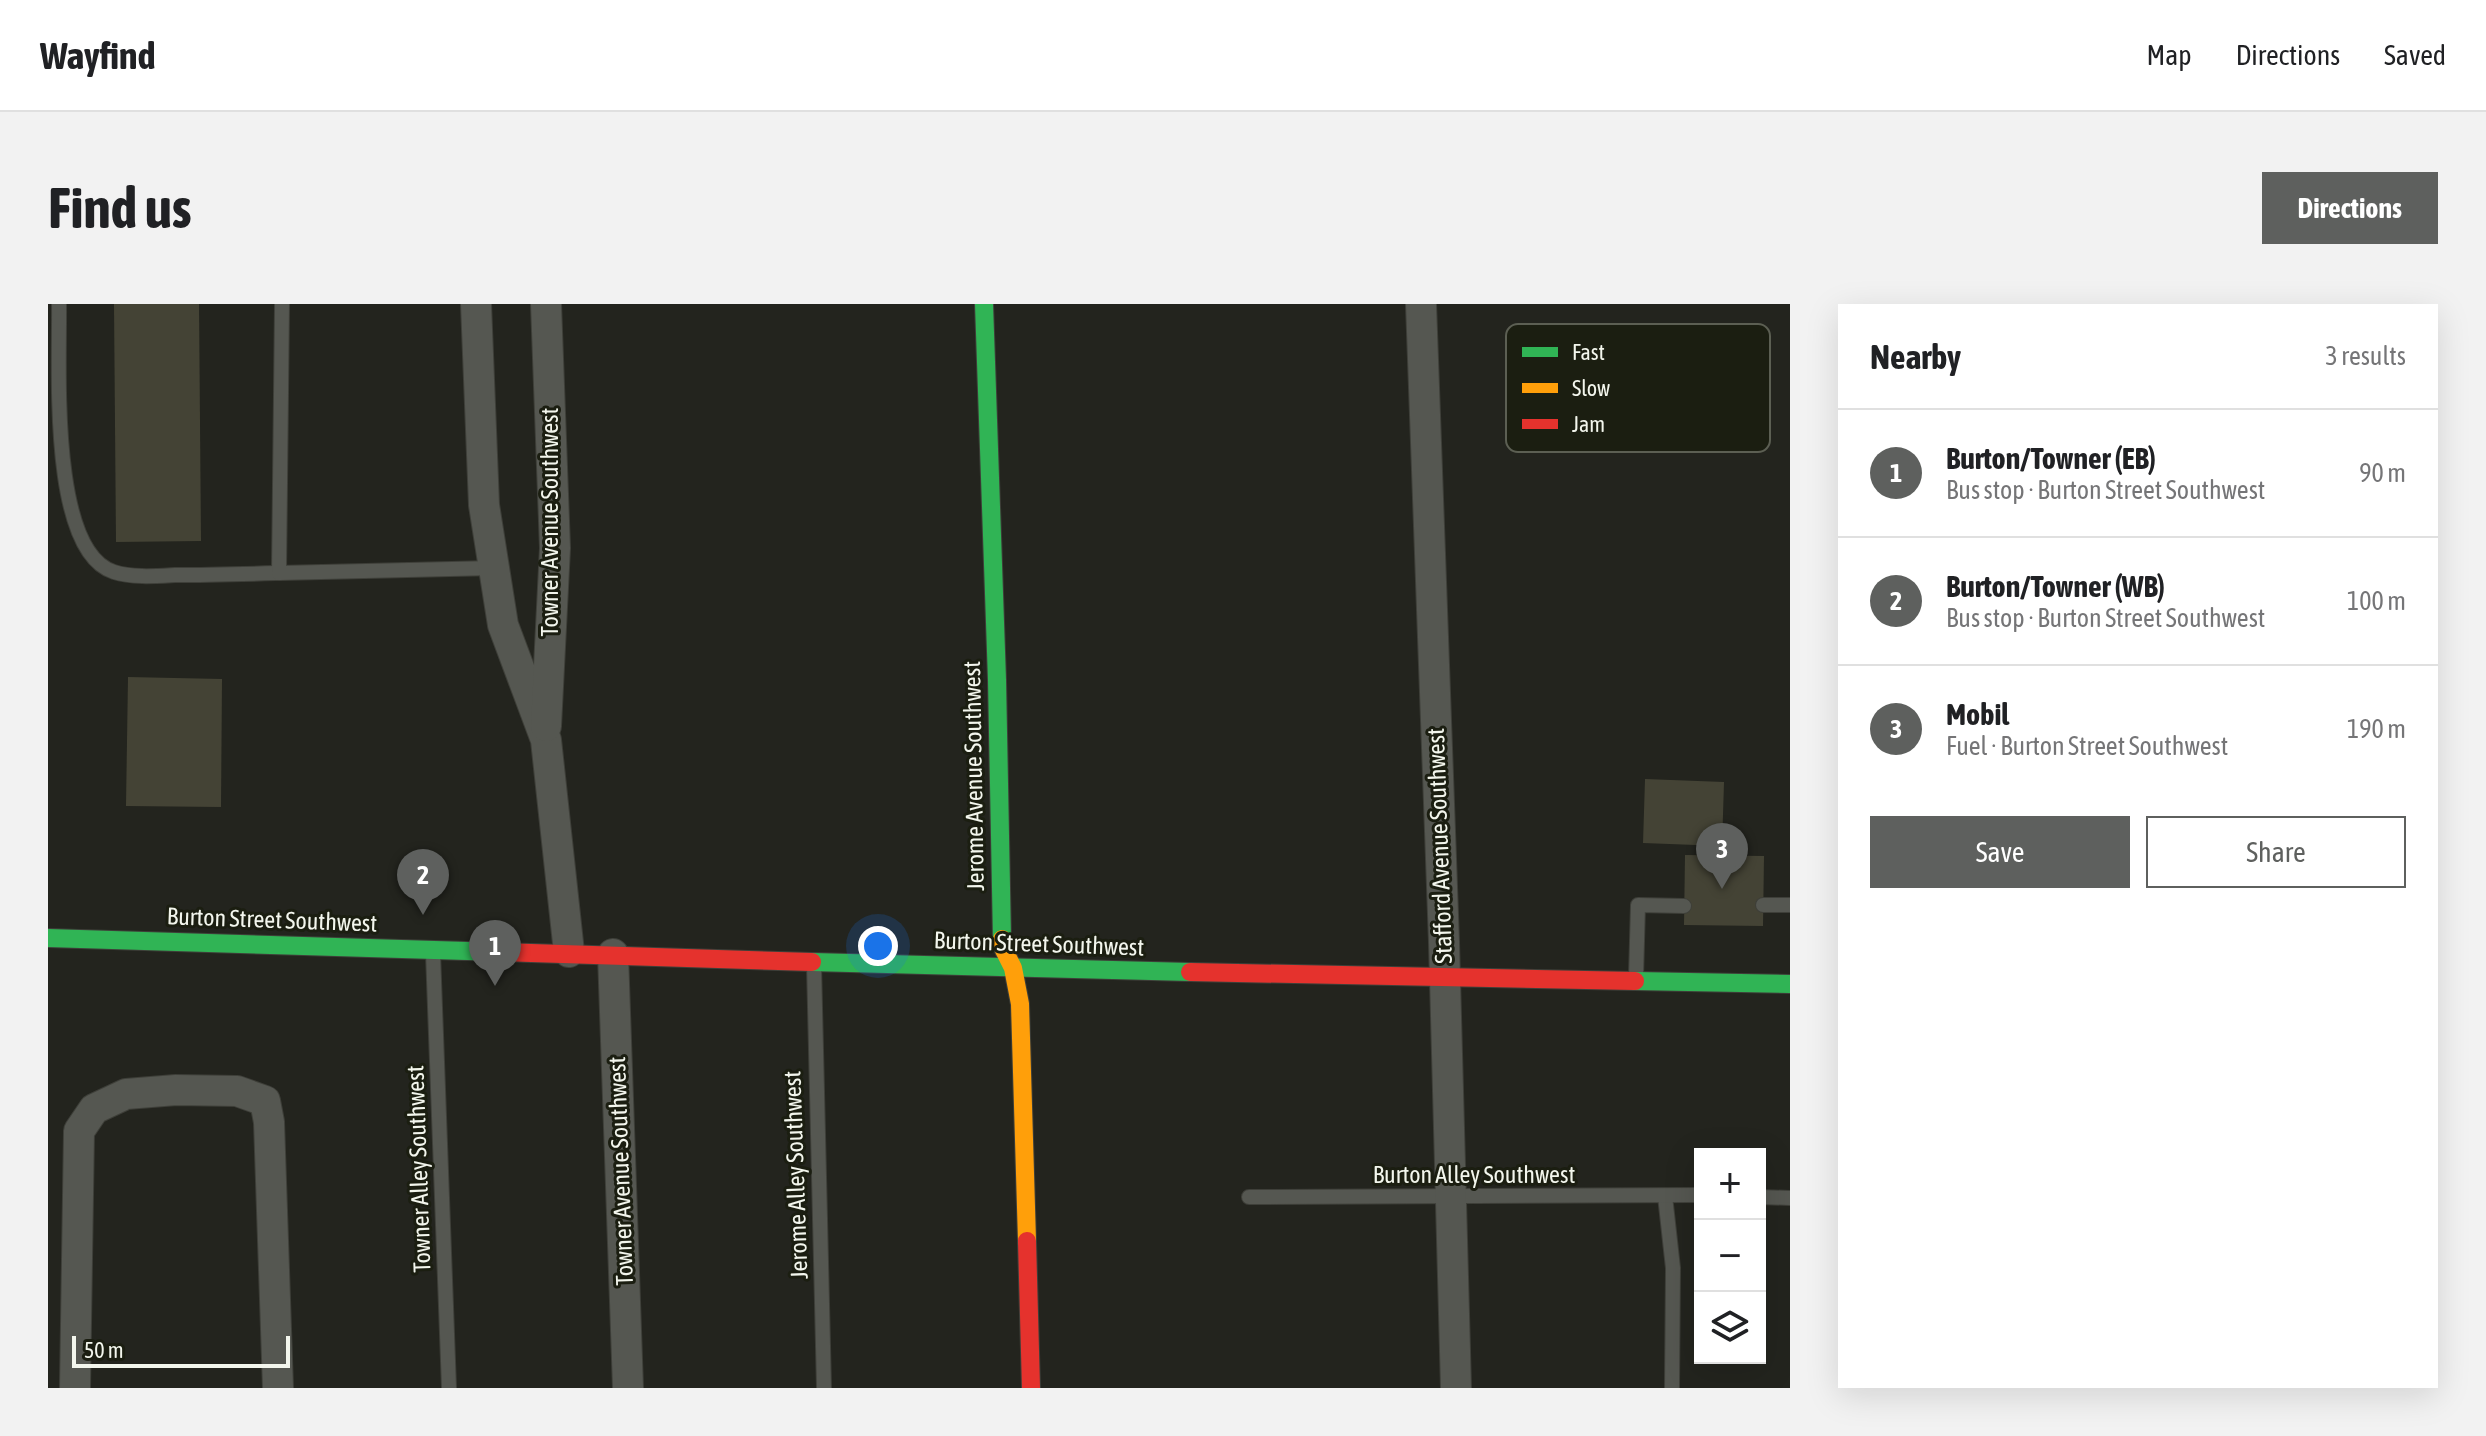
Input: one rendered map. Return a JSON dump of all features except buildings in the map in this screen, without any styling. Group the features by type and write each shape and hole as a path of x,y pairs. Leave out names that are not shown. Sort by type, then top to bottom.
{"main road":[{"name":"Jerome Avenue Southwest","path":"984,304 997,680 1001,932 1004,950 1013,968 1020,1004 1031,1388"},
{"name":"Burton Street Southwest","path":"48,938 1013,968 1790,984"}],"street":[{"path":"476,304 484,505 503,625 546,740 569,952"},
{"name":"Towner Avenue Southwest","path":"546,304 555,548 546,740"},
{"name":"Stafford Avenue Southwest","path":"1421,304 1456,1388"},
{"name":"Towner Avenue Southwest","path":"613,954 628,1388"},
{"path":"75,1388 79,1131 94,1109 126,1094 176,1090 237,1091 265,1101 269,1122 278,1388"}],"lane":[{"path":"59,304 63,484 74,526 93,560 114,572 153,576 494,568"},
{"path":"279,573 282,304"},
{"path":"1636,981 1638,905 1684,906"},
{"path":"1763,905 1790,905"},
{"name":"Towner Alley Southwest","path":"433,949 449,1388"},
{"name":"Jerome Alley Southwest","path":"814,961 824,1388"},
{"name":"Burton Alley Southwest","path":"1249,1197 1694,1195"},
{"path":"1665,1196 1673,1268 1672,1388"},
{"path":"1766,1197 1790,1198"}],"traffic: fast":[{"path":"984,304 1002,939"},
{"path":"48,938 500,952"},
{"path":"812,962 1190,972"},
{"path":"1635,981 1790,984"}],"traffic: slow":[{"path":"1002,939 1013,968 1020,1004 1027,1241"}],"traffic: jam":[{"path":"500,952 812,962"},
{"path":"1190,972 1635,981"},
{"path":"1027,1241 1031,1388"}],"place":[{"name":"Mobil","path":"1722,889"},
{"name":"Burton/Towner (WB)","path":"423,915"},
{"name":"Burton/Towner (EB)","path":"495,986"}]}
